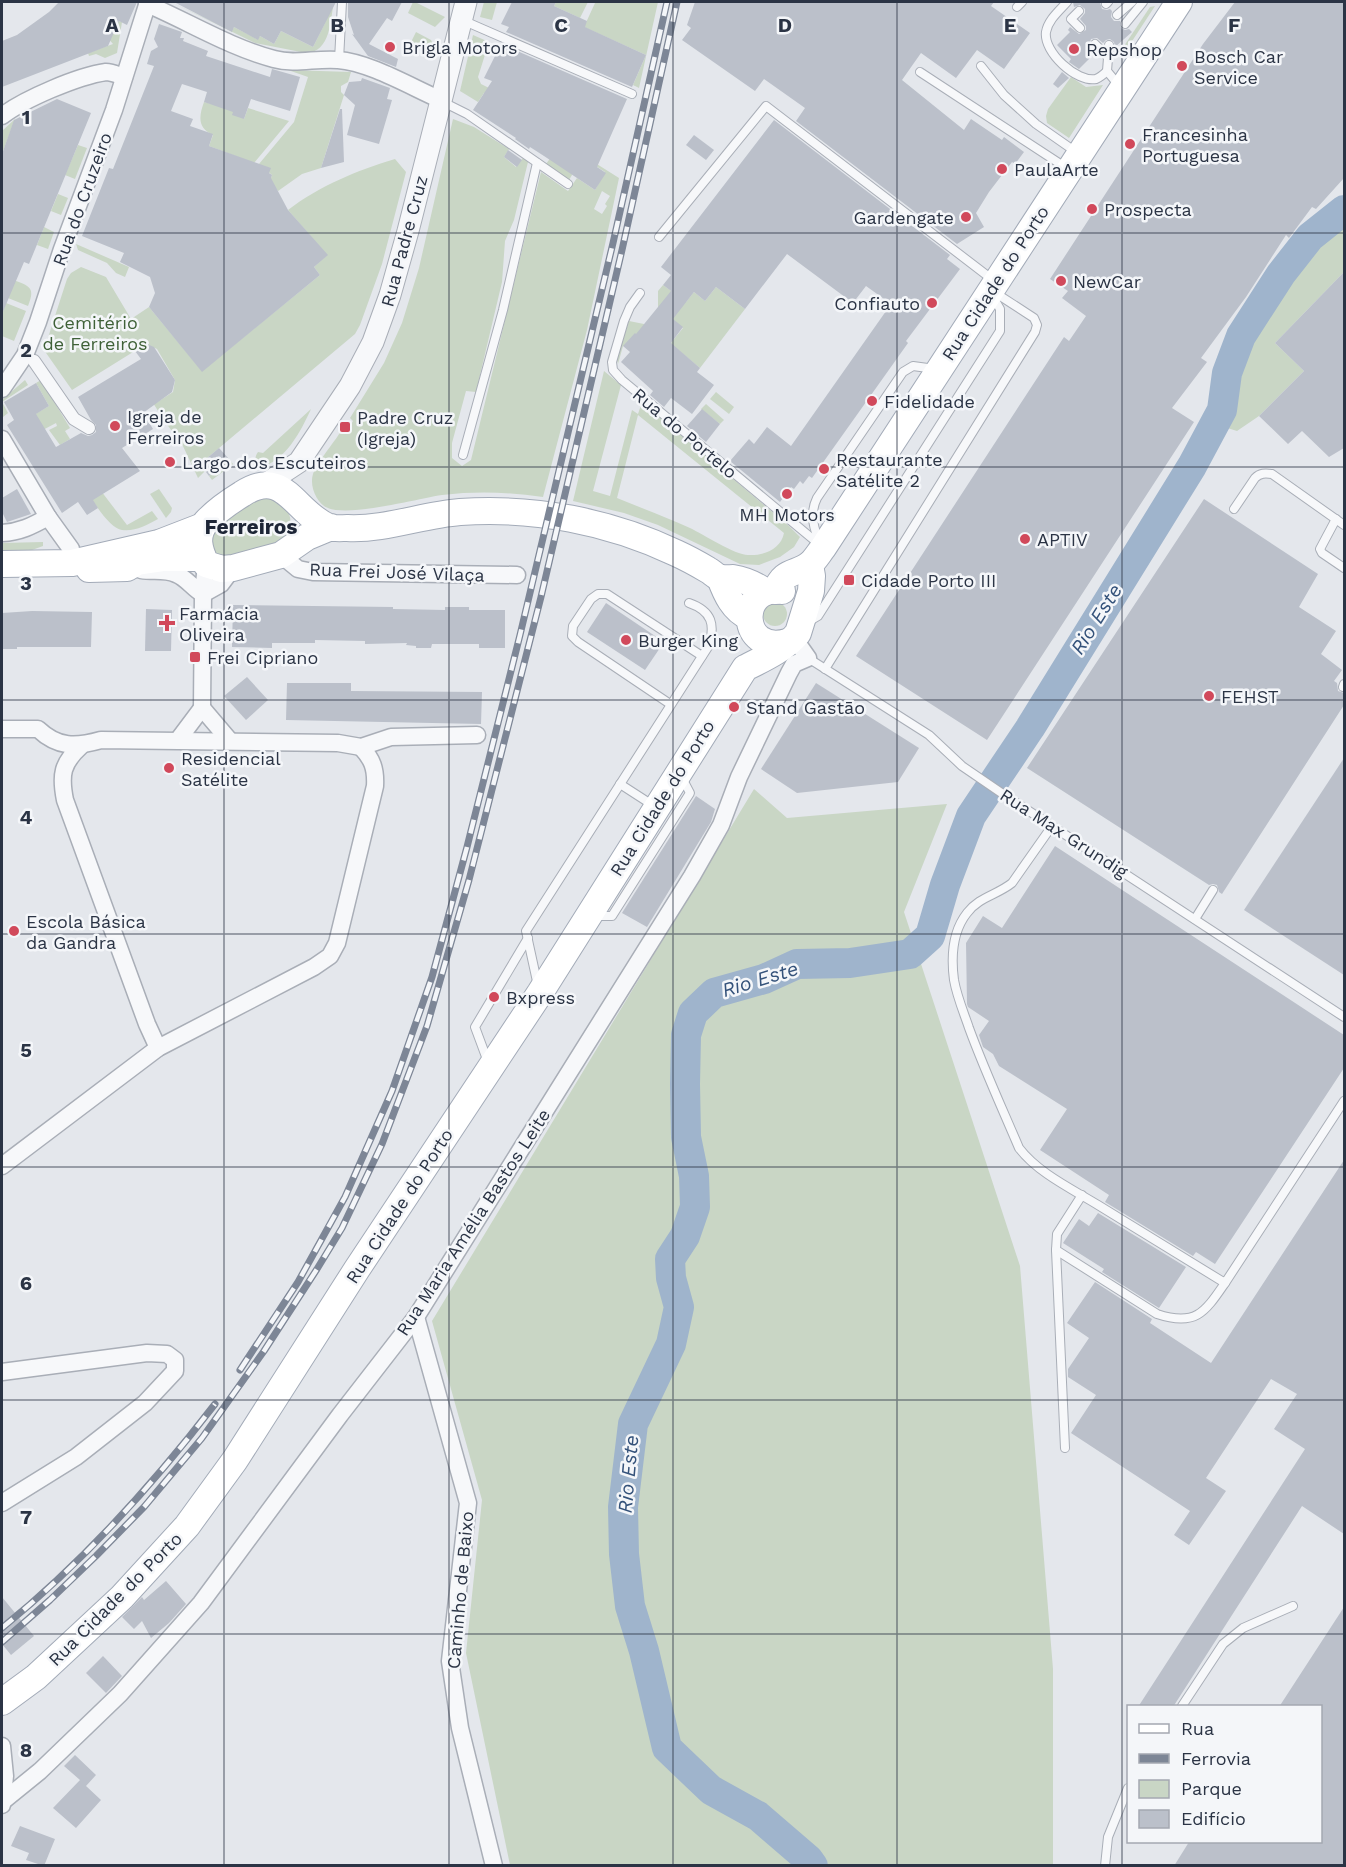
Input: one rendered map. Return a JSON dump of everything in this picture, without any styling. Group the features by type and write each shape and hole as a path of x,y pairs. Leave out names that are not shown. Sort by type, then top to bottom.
{"main road":[{"name":"Rua Cidade do Porto","path":"816,556 1074,162 1114,80 1179,2"},
{"path":"264,485 277,486 331,527"},
{"name":"Rua Frei José Vilaça","path":"2,564 72,563 159,543 203,526 234,499 252,487 264,485"},
{"name":"Rua Frei José Vilaça","path":"289,549 302,532 298,503"},
{"name":"Rua Frei José Vilaça","path":"72,563 85,569 127,568 137,562 164,558 204,561 222,569 232,568 289,549 331,527 369,527 459,513 492,511 535,513 595,524 636,536 676,553 720,578 746,581 771,592"},
{"path":"203,526 198,546 204,561"},
{"path":"799,636 811,591 816,556"},
{"path":"745,668 745,642 755,601 771,592 788,574 816,556"},
{"path":"720,578 735,608 750,623 762,641 770,644 799,636"},
{"path":"771,592 786,592 801,606 799,636"},
{"name":"Rua Cidade do Porto","path":"2,1702 36,1677 88,1630 147,1571 187,1526 235,1460 388,1222 540,993 745,668 769,656 799,636"}],"street":[{"path":"147,3 244,49 277,60 307,63 339,60 361,64 441,100"},
{"name":"Rua do Cruzeiro","path":"2,389 25,355 38,322 124,77 147,3"},
{"name":"Rua Padre Cruz","path":"264,485 299,462 350,386 374,342 408,231 464,11"},
{"path":"2,116 32,97 87,77 107,72 124,77"},
{"path":"34,361 74,419 89,428"},
{"path":"2,440 48,517 71,549 72,563"},
{"name":"Rua Padre Cruz","path":"298,503 299,462"},
{"path":"2,533 30,528 48,517"},
{"name":"Rua Frei José Vilaça","path":"289,549 298,570 313,572 518,575"},
{"path":"178,740 202,708 204,561"},
{"path":"127,568 177,574 194,590 203,594"},
{"path":"203,594 221,584 232,568"},
{"name":"Rua Maria Amélia Bastos Leite","path":"2,1803 40,1771 120,1694 201,1603 340,1415 416,1317 692,876 721,825 739,777 794,664 799,636"},
{"path":"202,708 230,741"},
{"path":"2,729 38,729 50,740 81,746"},
{"path":"158,1048 147,1024 65,800 62,786 63,771 68,758 81,746 101,740 338,743 361,747 391,737 477,735"},
{"path":"2,1166 158,1048 314,967 330,956 334,950 375,786 376,774 372,759 361,747"},
{"name":"Caminho de Baixo","path":"416,1317 468,1503 450,1662 460,1728 494,1866"},
{"path":"2,1372 147,1353 167,1354 175,1360 175,1371 145,1403 76,1457 2,1503"},
{"name":"Rua Maria Amélia Bastos Leite","path":"2,1746 5,1776 2,1803"}],"lane":[{"path":"339,60 342,2"},
{"path":"1067,2 1049,23 1045,34 1047,44 1066,68 1078,76 1089,79 1114,80 1107,56 1108,45"},
{"path":"1117,15 1132,2"},
{"path":"1125,24 1143,2"},
{"path":"464,11 632,94"},
{"path":"1079,11 1071,18 1080,28"},
{"path":"1095,44 1107,56"},
{"path":"981,66 1004,95 1074,162"},
{"path":"920,72 1074,162"},
{"path":"441,100 467,114 568,184"},
{"path":"659,237 766,106 1034,318 1037,325 1035,332 825,669"},
{"path":"464,455 503,310 537,163"},
{"path":"799,636 818,616 1000,330 1000,309 993,287"},
{"name":"Rua do Portelo","path":"640,293 624,321 612,362 613,370 816,556"},
{"path":"1234,509 1259,474 1272,474 1344,525"},
{"path":"1336,519 1320,549 1322,554 1344,568"},
{"path":"670,704 572,636 573,626 591,598 598,594 607,594 702,656"},
{"path":"540,993 526,931 702,656 713,633 711,620 699,607 689,603"},
{"name":"Rua Max Grundig","path":"799,636 825,669 929,735 962,766 1344,1017"},
{"path":"588,916 612,916 690,793 679,771"},
{"path":"620,784 657,808"},
{"path":"1052,826 1012,883 978,901 966,914 957,931 953,965 963,1010 1019,1148 1033,1163 1225,1282"},
{"path":"1195,919 1213,890"},
{"path":"490,1069 475,1027 528,938"},
{"path":"1056,1250 1157,1314 1169,1318 1191,1317 1201,1313 1208,1308 1344,1101"},
{"path":"1065,1448 1057,1234 1082,1195"},
{"path":"1183,1705 1224,1644 1243,1628 1293,1606"},
{"path":"1105,1866 1107,1837 1127,1790"}],"green space":[{"path":"171,2 232,31 234,27 257,39 260,36 274,44 281,31 313,47 332,2 334,2 325,41 314,51 306,53 255,43"},
{"path":"413,2 445,17 435,27 408,13"},
{"path":"484,2 497,2 492,20 480,17"},
{"path":"556,2 588,2 580,18 554,6"},
{"path":"593,2 658,2 639,88 633,85 646,55 584,27 595,3"},
{"path":"1155,6 1121,58 1120,52 1150,7"},
{"path":"119,21 122,22 117,53 105,58 96,54 89,56 88,53 113,44 107,37"},
{"path":"416,32 431,40 436,51 434,56 411,42"},
{"path":"473,35 489,42 478,77 481,84 497,92 484,93 478,102 460,91"},
{"path":"288,70 351,72 348,82 341,86 341,92 344,95 321,168 302,174 278,191 270,181 272,175 259,164 294,122 308,77"},
{"path":"1071,77 1086,87 1103,85 1069,138 1047,123 1046,116 1048,109"},
{"path":"204,102 234,110 244,119 248,108 289,121 254,163 209,146 213,135 202,125 201,112"},
{"path":"15,119 2,154 2,131"},
{"path":"453,119 474,127 509,149 504,157 516,167 523,158 528,162 514,220 505,241 502,282 476,392 466,391 452,443 452,458 462,466 471,460 541,172 568,191 577,178 595,190 605,172 570,149 572,175 569,180 546,164 562,142 619,178 587,330 543,497 492,493 455,494 351,510 328,508 317,499 312,484 315,469 341,431 346,433 353,421 350,418 384,363 402,323 419,268","holes":["602,191 610,196 602,214 594,209"]},
{"path":"78,145 87,148 75,179 65,175"},
{"name":"Cemitério de Ferreiros","path":"395,159 406,172 382,264 355,334 200,464 205,471 198,478 182,444 143,387 156,403 173,392 175,380 157,349 146,344 72,390 44,350 67,279 71,273 81,267 106,277 131,319 149,307 202,371 320,275 314,267 327,255 288,210 313,193 339,180"},
{"path":"58,194 68,198 61,215 51,211"},
{"path":"1344,221 1344,272 1275,343 1304,371 1259,416 1237,431 1224,427 1234,407 1235,370 1247,337 1278,290 1322,237"},
{"path":"44,227 54,232 48,249 37,245"},
{"path":"76,244 129,267 125,277 116,273 107,263 78,250"},
{"path":"9,278 29,287 31,299 28,306 8,298"},
{"path":"663,285 686,302 694,292 705,301 716,287 745,309 700,368 676,348 623,346 618,364 617,359 629,321 644,324 670,344 683,328 658,307 658,291"},
{"path":"6,303 26,311 14,341 2,336 2,314"},
{"path":"604,371 621,385 593,491 610,496 632,410 638,414 642,402 800,537 794,547 780,557 759,565 740,564 658,525 624,513 573,501","holes":["638,415 784,533 776,547 771,550 760,554 742,554 690,528 617,498"]},
{"path":"25,380 28,385 2,402 2,400"},
{"path":"41,380 70,428 65,431 70,439 60,445 49,430 57,426 56,423 41,431 32,416 49,406 36,383"},
{"path":"716,392 734,407 729,414 710,399"},
{"path":"2,402 8,413 3,417"},
{"path":"706,404 724,420 720,424 701,409"},
{"path":"311,409 297,436 284,452 269,464 260,467 256,460 258,452 263,453"},
{"path":"229,459 233,464 212,480 209,476"},
{"path":"82,466 127,525 152,511 158,519 131,530 116,527 102,514 74,471"},
{"path":"159,489 172,508 166,518 150,494"},
{"path":"271,496 289,515 290,526 282,540 228,560 213,553 209,544 212,529 253,498"},
{"path":"43,542 43,546 32,550 2,550 2,543"},
{"path":"775,602 784,605 787,614 784,623 775,626 766,623 763,614 766,605"},
{"path":"754,789 787,818 947,804 904,912 1020,1266 1053,1669 1053,1865 510,1865 466,1653 482,1500 432,1321"}],"building":[{"path":"59,2 137,2 127,25 119,21 108,46 2,87 2,41 17,35"},
{"path":"174,2 336,2 313,47 281,31 274,44 260,36 258,40 234,27 232,32"},
{"path":"348,2 402,2 392,21 387,18 369,44 398,59 396,67 368,56 352,34 354,35 348,17"},
{"path":"512,2 556,2 554,6 587,21 585,27 646,55 632,87 506,32 509,27 501,24"},
{"path":"695,2 994,2 991,6 1030,33 1004,69 977,50 956,78 921,53 902,80 964,130 971,119 1002,140 1004,137 1024,152 1015,164 1012,162 976,213 984,227 957,244 796,121 805,108 764,79 755,91 682,40 691,28 687,25"},
{"path":"1073,2 1100,2 1102,9 1112,11 1111,17 1114,21 1120,21 1121,28 1132,32 1115,47 1114,42 1110,39 1103,43 1097,38 1091,39 1089,46 1095,53 1079,69 1069,62 1071,59 1057,45 1070,32 1068,30 1070,27 1079,34 1086,30 1086,26 1080,19 1085,9 1080,5 1074,7"},
{"path":"1235,2 1344,2 1344,178 1316,209 1312,207 1289,238 1286,235 1246,297 1201,358 1207,362 1172,408 1194,422 987,740 856,656 1064,337 1069,341 1086,316 1062,298 1068,291 1050,279 1203,44"},
{"path":"159,24 182,32 180,38 184,38 183,41 208,51 206,56 270,77 272,69 300,77 290,111 251,99 244,119 232,115 233,112 204,102 207,92 182,84 171,111 193,119 190,126 213,134 209,146 271,168 269,173 272,175 271,178 288,210 328,255 314,267 320,275 202,372 149,307 155,293 150,277 120,262 124,253 82,236 109,168 113,169 154,66 147,64 151,51 158,47 154,39"},
{"path":"501,44 627,99 597,167 606,173 595,190 530,147 529,149 473,110 492,81 484,78"},
{"path":"1062,72 1069,78 1058,88 1053,84"},
{"path":"362,78 390,88 387,99 392,100 379,144 347,135 355,105 344,95 349,82 361,81"},
{"path":"57,99 91,113 29,264 24,262 2,314 2,154 14,120"},
{"path":"340,109 342,109 344,162 321,168"},
{"path":"774,120 950,255 947,259 960,269 906,341 908,343 812,478 809,476 803,484 800,481 794,489 791,487 780,502 730,461 749,439 754,444 767,427 791,446 891,304 866,286 853,303 787,254 745,309 716,287 705,301 694,292 673,319 683,327 671,343 700,368 697,372 714,385 692,414 671,398 664,407 650,395 653,391 621,362 630,352 623,346 636,334 671,291 663,285 671,275 661,267"},
{"path":"694,135 714,150 706,160 686,145"},
{"path":"508,150 522,160 517,167 504,157"},
{"path":"1344,272 1344,448 1329,457 1302,431 1288,444 1259,416 1304,371 1275,343"},
{"path":"147,344 154,347 175,380 172,392 143,413 153,429 122,448 140,471 93,500 98,508 87,515 78,502 62,513 7,425 14,420 4,402 36,383 49,406 36,414 56,447 81,433 92,435 96,432 96,425 78,397 141,359 135,351"},
{"path":"702,409 720,424 706,442 687,426"},
{"path":"219,448 229,459 209,476 200,464"},
{"path":"17,489 31,514 7,522 2,512 2,498"},
{"name":"FEHST","path":"1204,499 1318,574 1299,607 1336,631 1321,654 1342,670 1334,681 1337,683 1338,691 1344,693 1344,705 1222,894 1217,885 1209,885 1027,768"},
{"path":"606,603 664,642 645,670 587,632"},
{"path":"233,605 445,610 445,607 469,607 469,610 505,610 505,648 479,648 479,644 432,644 431,648 416,648 416,646 406,645 407,643 365,644 365,641 315,640 315,643 272,643 272,648 232,647"},
{"path":"146,609 172,610 171,651 145,651"},
{"path":"92,612 91,647 2,649 2,613"},
{"path":"247,677 268,700 246,720 224,696"},
{"path":"287,683 351,683 351,691 482,692 481,724 286,720"},
{"path":"816,683 919,748 898,782 797,793 761,769"},
{"path":"1344,758 1344,975 1244,910"},
{"path":"696,796 715,809 711,822 647,927 622,913"},
{"path":"1055,846 1344,1035 1344,1068 1215,1264 1196,1252 1193,1256 1105,1202 1109,1195 1040,1150 1067,1109 999,1066 993,1054 983,1047 979,1035 989,1021 967,1004 966,943 983,916 1002,928"},
{"path":"1344,1160 1344,1534 1302,1506 1174,1705 1139,1705 1305,1449 1274,1429 1297,1394 1271,1379 1206,1478 1226,1491 1189,1545 1174,1535 1190,1511 1071,1433 1096,1395 1068,1377 1068,1369 1089,1338 1067,1323 1095,1282 1152,1319 1150,1323 1211,1363"},
{"path":"1098,1213 1186,1267 1159,1308 1102,1272 1104,1269 1063,1243 1079,1219 1089,1226"},
{"path":"166,1581 186,1604 151,1638 142,1621 134,1629 122,1617 142,1597 144,1600"},
{"path":"2,1597 34,1636 11,1655 2,1644"},
{"path":"1344,1607 1344,1866 1174,1866 1188,1843 1322,1843 1322,1705 1280,1705"},
{"path":"103,1656 122,1676 106,1693 86,1673"},
{"path":"75,1755 96,1775 86,1786 101,1800 76,1828 53,1808 80,1780 64,1766"},
{"path":"20,1826 55,1839 44,1866 26,1860 29,1853 11,1846"}],"waterway":[{"name":"Rio Este","path":"813,1866 808,1859 758,1816 711,1790 667,1748 644,1651 630,1606 624,1554 623,1507 633,1424 671,1344 679,1307 671,1278 670,1259 685,1236 695,1207 694,1176 686,1137 685,1084 686,1035 693,1013 714,993 764,979 797,964 850,963 910,954 930,936 945,885 971,816 1030,728 1192,466 1222,410 1227,373 1241,336 1281,274 1310,237 1344,210"}],"railway":[{"path":"240,1370 298,1282 345,1197 392,1091 432,977 520,635 613,243 667,2"},
{"path":"2,1642 96,1556 144,1507 202,1438 264,1351 317,1269 342,1228 382,1144 427,1026 469,880 541,597 677,2"},
{"path":"2,1628 60,1577 115,1522 215,1404"}],"place":[{"name":"Brigla Motors","path":"390,47"},
{"name":"Repshop","path":"1074,49"},
{"name":"Bosch Car Service","path":"1182,66"},
{"name":"Francesinha Portuguesa","path":"1130,144"},
{"name":"PaulaArte","path":"1002,169"},
{"name":"Prospecta","path":"1092,209"},
{"name":"Gardengate","path":"966,217"},
{"name":"NewCar","path":"1061,281"},
{"name":"Confiauto","path":"932,303"},
{"name":"Fidelidade","path":"872,401"},
{"name":"Igreja de Ferreiros","path":"115,426"},
{"name":"Padre Cruz (Igreja)","path":"345,427"},
{"name":"Largo dos Escuteiros","path":"170,462"},
{"name":"Restaurante Satélite 2","path":"824,469"},
{"name":"MH Motors","path":"787,494"},
{"name":"APTIV","path":"1025,539"},
{"name":"Cidade Porto III","path":"849,580"},
{"name":"Farmácia Oliveira","path":"167,623"},
{"name":"Burger King","path":"626,640"},
{"name":"Frei Cipriano","path":"195,657"},
{"name":"FEHST","path":"1209,696"},
{"name":"Stand Gastāo","path":"734,707"},
{"name":"Residencial Satélite","path":"169,768"},
{"name":"Escola Básica da Gandra","path":"14,931"},
{"name":"Bxpress","path":"494,997"}],"district":[{"name":"Ferreiros","path":"251,526"}]}
